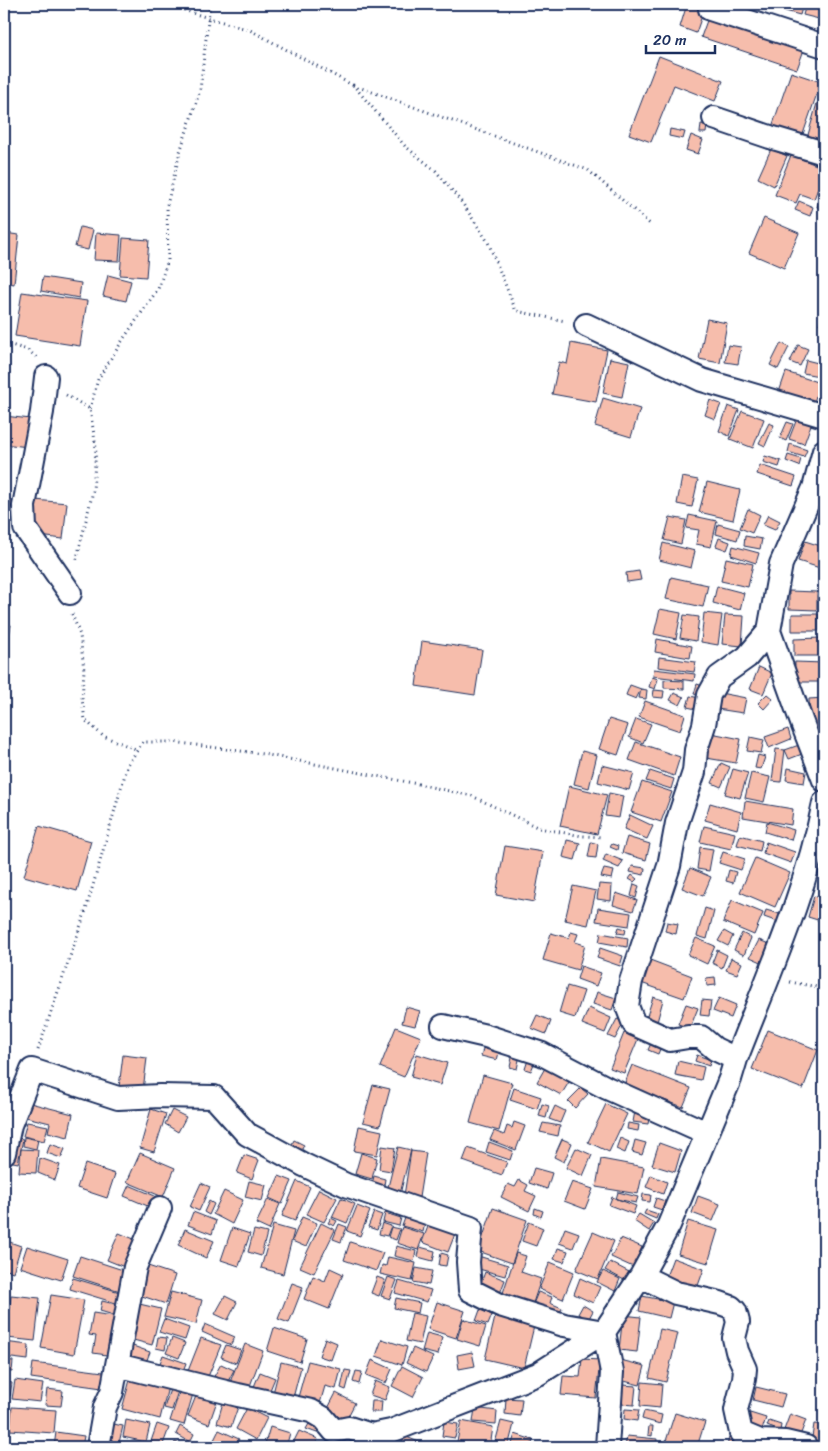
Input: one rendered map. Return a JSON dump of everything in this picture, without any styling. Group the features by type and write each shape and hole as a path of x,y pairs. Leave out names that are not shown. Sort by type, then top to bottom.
{"street":[{"path":"710,10 824,46"},
{"path":"714,118 824,153"},
{"path":"586,325 702,380 824,416"},
{"path":"46,377 42,412 24,506 24,528 70,593"},
{"path":"824,451 814,488 781,564 769,631 824,780"},
{"path":"736,1059 715,1049 701,1037 670,1040 634,1024 627,1006 631,980 669,866 677,823 694,772 696,750 704,725 709,695 719,677 747,657 769,631"},
{"path":"117,1365 311,1411 323,1418 334,1431 349,1428 384,1439 538,1374 604,1332 641,1276 669,1225 730,1079 769,973 796,907 816,842 824,803"},
{"path":"443,1026 486,1036 542,1054 607,1088 707,1133"},
{"path":"4,1153 10,1125 32,1070 118,1098 160,1096 214,1097 247,1134 304,1165 346,1185 471,1228 468,1262 470,1290 500,1305 564,1325 604,1332"},
{"path":"98,1447 104,1407 112,1392 135,1267 160,1208"},
{"path":"641,1276 676,1293 720,1303 731,1307 735,1311 738,1322 734,1338 745,1370 736,1410 741,1433 760,1441 785,1442 806,1447"},
{"path":"604,1332 612,1372 607,1447"}],"path":[{"path":"170,4 192,14 250,30 354,86 405,146 436,171 463,204 488,242 516,311 586,325"},
{"path":"138,750 103,736 85,720 82,700 84,670 80,635 68,603 72,574 92,490 96,448 90,409 98,380 158,289 168,260 167,205 180,152 200,90 210,4"},
{"path":"350,84 380,93 588,170 650,224"},
{"path":"4,344 28,350 40,361 46,377 57,390 90,409"},
{"path":"32,1070 85,912 128,764 143,742 173,742 263,754 472,796 539,828 582,836 603,837"},
{"path":"769,973 794,983 824,988"}],"building":[{"path":"687,4 706,4 696,33 680,27"},
{"path":"787,4 803,4 800,15 785,11"},
{"path":"806,4 824,4 823,20 803,15"},
{"path":"709,15 805,47 797,69 701,37"},
{"path":"659,56 723,81 715,101 674,85 651,142 629,134"},
{"path":"791,72 821,82 802,137 772,127"},
{"path":"817,103 824,105 824,147 806,142"},
{"path":"701,124 707,125 706,133 700,133"},
{"path":"670,129 685,132 683,139 669,136"},
{"path":"691,135 703,140 698,154 686,150"},
{"path":"771,149 787,156 774,186 758,178"},
{"path":"791,155 824,168 814,199 800,194 796,203 775,195"},
{"path":"824,185 824,209 817,207"},
{"path":"799,201 813,207 810,216 795,210"},
{"path":"764,218 799,233 784,268 749,253"},
{"path":"80,227 93,230 88,250 75,247"},
{"path":"4,233 19,235 14,284 4,282"},
{"path":"96,233 121,235 119,261 94,260"},
{"path":"123,238 149,240 146,277 120,275"},
{"path":"108,275 131,281 126,301 103,296"},
{"path":"43,277 81,283 79,298 41,291"},
{"path":"4,290 9,291 7,307 4,306"},
{"path":"22,292 87,301 80,346 15,336"},
{"path":"824,309 824,325 819,324"},
{"path":"707,319 727,323 720,363 699,359"},
{"path":"824,331 824,340 820,339"},
{"path":"571,343 607,350 596,402 552,394 559,362 567,364"},
{"path":"781,343 789,347 778,369 770,365"},
{"path":"728,345 741,347 738,364 725,362"},
{"path":"798,345 808,349 800,366 790,362"},
{"path":"610,358 629,362 622,397 603,393"},
{"path":"806,360 822,364 819,376 803,373"},
{"path":"786,372 820,383 812,409 777,398"},
{"path":"603,398 640,409 631,437 595,426"},
{"path":"710,400 721,404 715,419 705,415"},
{"path":"728,406 739,410 729,436 719,431"},
{"path":"742,411 764,419 753,448 730,439"},
{"path":"4,416 31,419 28,447 4,444"},
{"path":"798,416 812,422 804,444 789,439"},
{"path":"787,422 793,424 786,441 780,438"},
{"path":"769,423 774,425 765,446 759,443"},
{"path":"790,444 807,450 804,457 788,452"},
{"path":"788,455 801,459 799,466 786,461"},
{"path":"765,456 781,461 779,467 763,462"},
{"path":"760,465 796,477 793,486 757,474"},
{"path":"682,477 698,480 692,507 677,504"},
{"path":"707,482 740,490 733,520 699,512"},
{"path":"4,499 12,500 6,529 4,528"},
{"path":"35,500 67,503 63,539 32,535"},
{"path":"748,509 760,515 752,533 740,528"},
{"path":"689,515 717,521 711,547 696,544 699,530 686,528"},
{"path":"768,515 780,521 775,530 763,525"},
{"path":"670,517 686,520 681,544 664,540"},
{"path":"718,524 740,530 737,540 716,534"},
{"path":"745,536 762,539 760,549 744,546"},
{"path":"719,538 730,542 727,550 716,546"},
{"path":"805,541 824,547 823,569 798,561"},
{"path":"663,543 695,551 691,568 659,560"},
{"path":"733,546 759,553 756,563 731,555"},
{"path":"726,558 753,564 748,587 721,581"},
{"path":"639,571 641,580 627,582 626,573"},
{"path":"671,577 708,585 703,607 666,599"},
{"path":"717,586 744,593 740,610 713,603"},
{"path":"789,591 817,592 817,610 789,609"},
{"path":"660,609 681,613 676,639 654,634"},
{"path":"704,613 722,615 718,645 701,642"},
{"path":"792,614 818,614 818,631 792,631"},
{"path":"684,615 699,617 696,641 680,638"},
{"path":"725,615 744,616 742,646 722,644"},
{"path":"4,624 11,625 7,647 4,646"},
{"path":"821,638 821,656 794,656 794,639"},
{"path":"657,639 692,646 690,658 655,652"},
{"path":"422,641 482,650 475,695 416,686"},
{"path":"659,657 696,662 694,672 658,667"},
{"path":"795,662 824,663 824,682 794,682"},
{"path":"759,667 772,673 763,694 750,689"},
{"path":"654,669 695,674 694,681 653,676"},
{"path":"652,677 658,679 655,689 649,687"},
{"path":"664,680 684,681 684,689 664,688"},
{"path":"697,684 706,687 703,696 694,694"},
{"path":"630,685 641,689 636,699 626,695"},
{"path":"641,689 647,690 646,699 639,698"},
{"path":"654,690 664,691 663,698 653,697"},
{"path":"674,693 684,697 680,705 670,700"},
{"path":"720,693 746,698 743,713 717,709"},
{"path":"767,694 773,699 764,709 758,703"},
{"path":"690,696 704,699 701,710 687,707"},
{"path":"824,698 824,734 810,734 809,699"},
{"path":"645,701 685,715 680,731 639,717"},
{"path":"609,719 628,725 618,755 599,749"},
{"path":"636,719 651,724 643,743 629,737"},
{"path":"788,729 791,739 769,748 765,737"},
{"path":"711,733 741,739 736,763 706,758"},
{"path":"750,737 764,740 761,753 747,751"},
{"path":"636,742 680,757 674,776 629,760"},
{"path":"799,745 802,754 789,759 785,750"},
{"path":"776,749 785,750 781,782 772,781"},
{"path":"582,751 597,755 589,788 574,784"},
{"path":"758,755 765,757 761,769 755,768"},
{"path":"721,763 730,767 721,787 712,783"},
{"path":"602,765 634,773 629,790 598,782"},
{"path":"788,768 806,772 804,783 786,780"},
{"path":"733,769 748,773 740,798 725,794"},
{"path":"650,771 674,779 671,789 646,781"},
{"path":"751,773 770,777 764,802 745,798"},
{"path":"642,782 672,792 661,822 631,812"},
{"path":"569,786 607,795 597,834 560,826"},
{"path":"609,793 623,796 619,818 605,816"},
{"path":"745,801 793,809 791,825 743,817"},
{"path":"710,803 741,812 737,829 705,820"},
{"path":"630,815 653,826 647,839 624,829"},
{"path":"767,822 794,830 791,840 765,832"},
{"path":"39,826 91,841 77,891 24,876"},
{"path":"704,826 735,833 731,849 700,842"},
{"path":"740,835 762,841 760,851 737,845"},
{"path":"627,837 650,844 646,860 622,853"},
{"path":"567,840 580,843 575,860 563,857"},
{"path":"591,842 598,844 596,858 588,857"},
{"path":"766,842 795,852 791,863 763,853"},
{"path":"612,844 618,846 617,850 610,847"},
{"path":"505,846 543,852 534,902 496,895"},
{"path":"700,847 713,849 709,871 697,869"},
{"path":"723,852 745,859 741,870 719,863"},
{"path":"606,854 623,861 619,868 603,861"},
{"path":"755,858 790,873 775,907 740,892"},
{"path":"632,866 645,868 644,875 630,872"},
{"path":"690,868 711,877 703,896 682,888"},
{"path":"604,869 614,871 612,879 601,877"},
{"path":"729,870 736,872 733,883 726,881"},
{"path":"632,875 637,879 634,882 629,879"},
{"path":"599,884 612,885 611,901 597,899"},
{"path":"634,884 639,886 636,898 631,896"},
{"path":"573,886 596,891 588,925 565,920"},
{"path":"616,893 637,900 633,911 613,905"},
{"path":"814,896 824,899 824,922 808,917"},
{"path":"732,900 763,913 754,935 723,922"},
{"path":"598,908 631,913 629,926 596,921"},
{"path":"705,908 714,911 707,939 697,936"},
{"path":"766,910 780,914 778,922 764,917"},
{"path":"667,922 678,924 676,934 665,931"},
{"path":"619,927 626,929 625,934 617,933"},
{"path":"724,931 733,936 728,946 718,941"},
{"path":"571,932 578,934 575,942 585,945 578,970 543,960 551,933 569,938"},
{"path":"601,933 628,938 627,947 599,942"},
{"path":"742,933 751,938 744,955 734,950"},
{"path":"696,938 715,946 707,964 688,955"},
{"path":"759,940 774,946 766,964 750,957"},
{"path":"600,948 623,956 620,966 597,958"},
{"path":"717,950 727,955 722,968 712,963"},
{"path":"731,958 742,963 737,974 726,970"},
{"path":"650,960 692,976 684,998 641,983"},
{"path":"581,966 601,973 596,986 577,979"},
{"path":"715,977 716,985 707,986 706,978"},
{"path":"567,986 584,991 575,1018 559,1013"},
{"path":"597,992 616,998 612,1010 593,1004"},
{"path":"653,997 663,1000 657,1022 646,1019"},
{"path":"719,998 736,1005 731,1018 713,1011"},
{"path":"702,1000 711,1001 709,1016 700,1015"},
{"path":"686,1004 698,1008 690,1028 678,1024"},
{"path":"406,1007 420,1011 415,1026 402,1023"},
{"path":"589,1008 611,1018 605,1033 582,1024"},
{"path":"537,1015 551,1021 546,1034 531,1028"},
{"path":"617,1019 624,1022 615,1039 608,1036"},
{"path":"396,1027 421,1037 404,1077 380,1067"},
{"path":"768,1030 818,1050 803,1089 752,1069"},
{"path":"624,1033 638,1039 624,1073 610,1068"},
{"path":"652,1041 662,1044 658,1054 648,1050"},
{"path":"484,1045 500,1049 497,1060 481,1056"},
{"path":"513,1053 520,1055 517,1069 510,1067"},
{"path":"417,1054 447,1063 440,1085 411,1077"},
{"path":"123,1055 147,1058 143,1090 119,1087"},
{"path":"697,1055 711,1060 709,1066 695,1061"},
{"path":"529,1057 536,1059 531,1071 525,1069"},
{"path":"678,1061 704,1067 701,1080 675,1075"},
{"path":"632,1065 691,1088 683,1107 624,1085"},
{"path":"545,1068 569,1082 561,1095 537,1082"},
{"path":"483,1075 512,1083 499,1131 470,1123"},
{"path":"373,1085 390,1089 380,1126 363,1122"},
{"path":"514,1088 541,1097 537,1109 510,1100"},
{"path":"581,1088 588,1094 575,1108 568,1101"},
{"path":"30,1103 73,1114 68,1137 48,1132 50,1123 26,1117"},
{"path":"542,1104 549,1106 546,1118 539,1116"},
{"path":"606,1104 627,1114 609,1152 588,1142"},
{"path":"555,1106 565,1111 560,1123 549,1119"},
{"path":"151,1109 166,1114 154,1152 140,1148"},
{"path":"172,1110 186,1117 178,1132 165,1124"},
{"path":"635,1111 650,1114 648,1124 633,1122"},
{"path":"27,1122 48,1126 44,1141 23,1136"},
{"path":"514,1122 525,1126 516,1150 490,1140 494,1131 504,1135 507,1126 512,1128"},
{"path":"543,1123 560,1126 558,1136 540,1132"},
{"path":"628,1123 639,1125 638,1131 627,1129"},
{"path":"359,1126 382,1131 377,1155 354,1151"},
{"path":"13,1137 23,1139 18,1163 8,1161"},
{"path":"24,1137 38,1140 36,1149 23,1146"},
{"path":"620,1138 629,1142 625,1153 616,1149"},
{"path":"562,1139 572,1143 564,1162 554,1157"},
{"path":"294,1140 304,1145 299,1155 289,1150"},
{"path":"635,1140 646,1143 642,1155 632,1152"},
{"path":"489,1142 513,1151 510,1160 486,1152"},
{"path":"659,1143 681,1151 675,1172 652,1165"},
{"path":"50,1144 65,1149 61,1158 47,1153"},
{"path":"382,1146 395,1148 391,1171 379,1169"},
{"path":"398,1147 411,1150 400,1194 387,1191"},
{"path":"468,1148 507,1162 502,1175 463,1161"},
{"path":"576,1148 592,1155 583,1176 566,1168"},
{"path":"21,1149 38,1150 36,1173 19,1172"},
{"path":"411,1151 426,1153 418,1204 403,1202"},
{"path":"140,1153 175,1168 163,1197 127,1182"},
{"path":"361,1153 377,1158 372,1179 355,1174"},
{"path":"244,1155 259,1160 252,1179 237,1173"},
{"path":"40,1158 60,1165 55,1180 38,1173"},
{"path":"601,1159 644,1167 638,1194 596,1187"},
{"path":"85,1164 115,1174 107,1198 77,1188"},
{"path":"534,1168 552,1173 547,1189 529,1183"},
{"path":"651,1175 667,1182 663,1194 646,1187"},
{"path":"279,1176 292,1181 282,1204 269,1198"},
{"path":"374,1176 385,1179 383,1191 371,1188"},
{"path":"519,1180 528,1185 525,1191 536,1196 529,1211 501,1197 508,1184 515,1187"},
{"path":"249,1181 266,1185 262,1201 245,1197"},
{"path":"297,1181 310,1187 295,1221 282,1216"},
{"path":"572,1182 593,1189 585,1209 564,1201"},
{"path":"201,1183 210,1187 199,1211 190,1207"},
{"path":"129,1185 155,1196 150,1207 124,1196"},
{"path":"319,1189 337,1198 324,1222 306,1214"},
{"path":"224,1191 243,1200 232,1224 213,1214"},
{"path":"618,1192 638,1197 636,1203 616,1199"},
{"path":"643,1194 651,1195 650,1202 642,1201"},
{"path":"698,1196 720,1204 713,1221 692,1213"},
{"path":"612,1197 636,1206 633,1214 609,1205"},
{"path":"341,1198 355,1204 347,1223 332,1217"},
{"path":"656,1198 665,1201 662,1210 653,1207"},
{"path":"268,1199 280,1204 269,1230 256,1224"},
{"path":"209,1201 214,1204 209,1215 204,1212"},
{"path":"357,1206 370,1211 360,1236 347,1231"},
{"path":"493,1208 527,1220 512,1263 478,1251"},
{"path":"535,1208 543,1211 541,1217 534,1214"},
{"path":"646,1210 658,1214 656,1219 644,1214"},
{"path":"193,1212 216,1221 212,1234 188,1225"},
{"path":"374,1212 382,1215 377,1230 368,1227"},
{"path":"385,1213 401,1218 399,1226 383,1222"},
{"path":"639,1214 654,1223 649,1231 634,1221"},
{"path":"302,1217 317,1223 306,1247 292,1241"},
{"path":"331,1218 337,1221 334,1226 328,1223"},
{"path":"405,1218 425,1223 423,1232 402,1226"},
{"path":"688,1221 718,1230 708,1263 678,1254"},
{"path":"529,1222 543,1228 536,1246 522,1241"},
{"path":"321,1223 335,1230 314,1273 300,1267"},
{"path":"382,1223 391,1226 387,1236 379,1234"},
{"path":"339,1224 347,1227 341,1242 333,1239"},
{"path":"429,1224 455,1234 448,1252 422,1242"},
{"path":"273,1225 294,1231 283,1274 261,1268"},
{"path":"391,1227 400,1229 396,1240 388,1237"},
{"path":"402,1227 424,1234 418,1250 397,1243"},
{"path":"232,1228 250,1234 239,1266 221,1260"},
{"path":"565,1228 579,1233 573,1248 559,1243"},
{"path":"185,1229 214,1241 206,1258 178,1245"},
{"path":"254,1230 267,1233 261,1256 248,1252"},
{"path":"593,1232 614,1241 598,1279 576,1270"},
{"path":"119,1233 139,1241 127,1268 107,1260"},
{"path":"621,1238 642,1247 633,1267 611,1257"},
{"path":"4,1240 21,1246 13,1272 4,1269"},
{"path":"350,1242 383,1253 376,1271 344,1260"},
{"path":"27,1246 68,1259 61,1280 20,1267"},
{"path":"396,1246 416,1251 414,1261 394,1256"},
{"path":"420,1247 435,1251 433,1261 418,1257"},
{"path":"558,1248 568,1251 564,1262 554,1259"},
{"path":"441,1253 448,1255 446,1266 439,1265"},
{"path":"516,1253 526,1256 521,1272 541,1279 531,1309 501,1299"},
{"path":"80,1256 129,1272 123,1292 73,1276"},
{"path":"478,1256 508,1265 505,1276 475,1268"},
{"path":"388,1257 416,1263 412,1281 380,1274 382,1265 386,1266"},
{"path":"673,1258 704,1269 696,1291 665,1279"},
{"path":"550,1262 574,1272 563,1299 539,1289"},
{"path":"610,1262 631,1273 626,1281 605,1270"},
{"path":"145,1265 175,1275 166,1304 136,1294"},
{"path":"330,1268 343,1274 329,1309 304,1299 313,1276 325,1281"},
{"path":"416,1268 432,1271 429,1285 413,1282"},
{"path":"603,1271 620,1279 615,1291 597,1282"},
{"path":"485,1272 505,1280 499,1296 479,1288"},
{"path":"377,1277 385,1280 379,1296 371,1293"},
{"path":"388,1277 397,1280 390,1299 381,1296"},
{"path":"73,1278 123,1293 119,1304 70,1289"},
{"path":"580,1278 600,1287 593,1303 574,1294"},
{"path":"399,1281 431,1290 427,1302 395,1293"},
{"path":"292,1283 303,1287 289,1323 278,1319"},
{"path":"171,1292 202,1300 196,1324 164,1317"},
{"path":"538,1292 552,1297 550,1303 562,1308 557,1320 531,1309"},
{"path":"11,1295 40,1298 35,1341 7,1338"},
{"path":"51,1295 84,1300 74,1354 41,1348"},
{"path":"225,1296 237,1302 228,1320 215,1314"},
{"path":"642,1296 673,1302 669,1318 639,1311"},
{"path":"396,1298 420,1303 418,1313 394,1308"},
{"path":"102,1301 123,1306 120,1317 100,1311"},
{"path":"437,1302 465,1311 456,1338 428,1329"},
{"path":"135,1303 161,1309 152,1345 126,1338"},
{"path":"583,1305 593,1311 588,1320 578,1314"},
{"path":"480,1310 492,1315 488,1325 476,1321"},
{"path":"93,1313 120,1317 114,1356 93,1353 96,1336 89,1335"},
{"path":"412,1313 426,1316 420,1344 406,1341"},
{"path":"496,1313 535,1322 524,1368 485,1359"},
{"path":"623,1315 641,1317 637,1352 619,1350"},
{"path":"164,1319 189,1328 185,1340 159,1332"},
{"path":"463,1319 486,1326 480,1346 457,1339"},
{"path":"205,1324 235,1337 231,1345 202,1332"},
{"path":"274,1328 307,1339 300,1362 267,1351"},
{"path":"660,1329 678,1333 666,1382 649,1378"},
{"path":"427,1333 442,1337 438,1355 422,1351"},
{"path":"158,1337 167,1338 165,1350 156,1348"},
{"path":"172,1338 185,1343 179,1358 166,1353"},
{"path":"201,1338 221,1345 205,1384 186,1376"},
{"path":"325,1338 337,1343 331,1360 319,1356"},
{"path":"382,1339 407,1347 402,1365 376,1356"},
{"path":"4,1342 29,1345 28,1360 4,1357"},
{"path":"245,1344 263,1351 247,1394 228,1387"},
{"path":"130,1345 150,1352 143,1370 124,1363"},
{"path":"226,1345 241,1350 236,1363 221,1357"},
{"path":"413,1348 433,1357 426,1372 406,1363"},
{"path":"472,1352 475,1366 459,1369 457,1355"},
{"path":"163,1355 186,1363 180,1379 157,1371"},
{"path":"582,1359 600,1360 596,1398 561,1395 563,1376 580,1377"},
{"path":"4,1360 13,1361 12,1372 4,1371"},
{"path":"372,1360 392,1369 386,1383 366,1375"},
{"path":"620,1360 645,1366 640,1385 616,1379"},
{"path":"308,1361 341,1369 336,1389 325,1386 319,1407 297,1401"},
{"path":"281,1362 301,1367 293,1398 273,1393"},
{"path":"33,1363 111,1373 109,1389 31,1378"},
{"path":"221,1364 234,1370 225,1387 212,1380"},
{"path":"402,1366 423,1377 413,1397 392,1386"},
{"path":"345,1370 351,1371 346,1390 341,1388"},
{"path":"356,1371 362,1372 359,1384 353,1382"},
{"path":"260,1372 275,1378 268,1395 253,1389"},
{"path":"131,1376 168,1387 160,1419 122,1409"},
{"path":"15,1380 43,1384 40,1402 12,1399"},
{"path":"4,1381 12,1383 10,1396 4,1395"},
{"path":"375,1381 390,1387 385,1400 370,1395"},
{"path":"642,1382 662,1384 660,1408 640,1406"},
{"path":"623,1385 636,1386 634,1405 621,1404"},
{"path":"171,1386 179,1388 172,1410 164,1408"},
{"path":"756,1387 785,1394 781,1407 753,1400"},
{"path":"47,1389 63,1391 61,1406 45,1405"},
{"path":"180,1390 193,1394 184,1425 170,1421"},
{"path":"198,1391 218,1398 209,1424 188,1416"},
{"path":"336,1393 355,1403 344,1424 325,1414"},
{"path":"4,1397 8,1398 4,1437"},
{"path":"506,1398 522,1399 520,1416 505,1414"},
{"path":"224,1399 239,1404 231,1427 217,1423"},
{"path":"372,1401 382,1401 381,1412 371,1412"},
{"path":"12,1407 56,1410 54,1433 10,1430"},
{"path":"247,1408 267,1418 256,1440 236,1429"},
{"path":"475,1408 497,1411 496,1424 473,1422"},
{"path":"625,1409 639,1410 637,1421 624,1419"},
{"path":"644,1411 662,1415 660,1424 642,1419"},
{"path":"675,1413 705,1422 697,1447 664,1447"},
{"path":"750,1413 766,1418 760,1436 745,1431"},
{"path":"790,1414 806,1420 797,1444 781,1438"},
{"path":"126,1420 150,1425 146,1442 123,1437"},
{"path":"461,1421 493,1427 490,1447 456,1447"},
{"path":"501,1421 514,1424 508,1447 494,1447"},
{"path":"769,1421 781,1425 780,1431 767,1426"},
{"path":"310,1422 320,1426 317,1433 306,1429"},
{"path":"444,1422 458,1424 455,1438 442,1436"},
{"path":"109,1423 123,1426 118,1447 108,1447"},
{"path":"157,1424 169,1428 162,1447 149,1447"},
{"path":"814,1424 824,1425 824,1446 811,1444"},
{"path":"180,1426 194,1434 190,1442 176,1434"},
{"path":"649,1426 653,1426 652,1436 648,1435"},
{"path":"270,1427 290,1433 286,1447 264,1447"},
{"path":"219,1430 239,1439 235,1447 230,1447 214,1440"},
{"path":"299,1431 318,1439 314,1447 291,1447"},
{"path":"56,1432 84,1436 82,1447 54,1447"},
{"path":"515,1434 533,1440 531,1447 511,1447"},
{"path":"404,1436 431,1447 400,1447"},
{"path":"627,1436 657,1439 656,1447 625,1447"},
{"path":"729,1437 750,1441 748,1447 727,1447"},
{"path":"175,1442 188,1447 173,1447"},
{"path":"135,1443 148,1446 148,1447 134,1447"},
{"path":"324,1443 333,1447 321,1447"}]}
